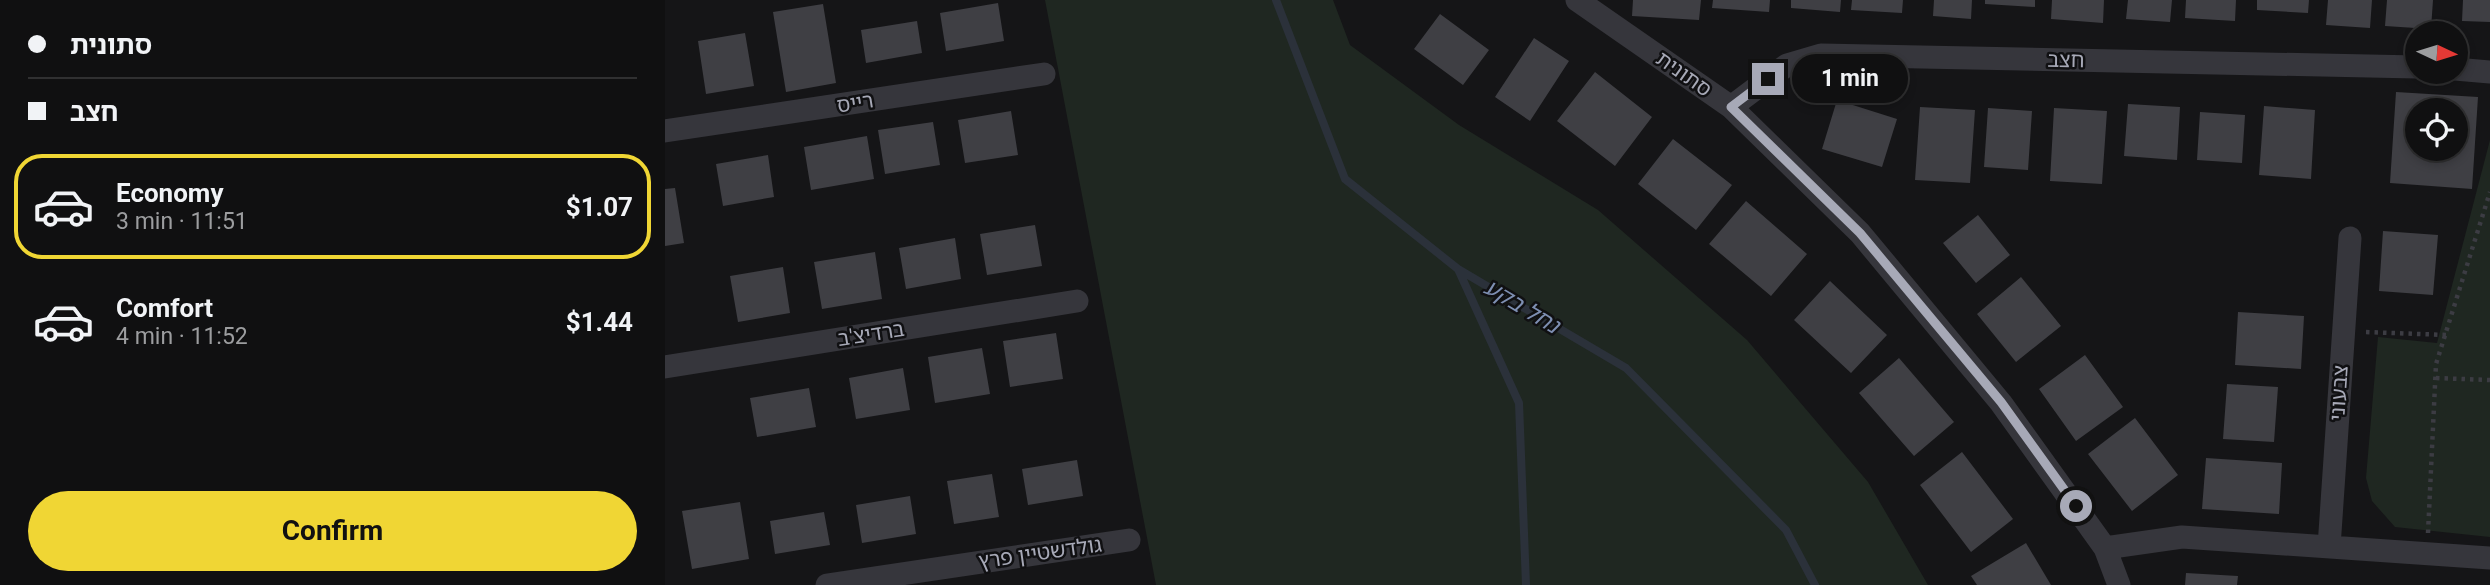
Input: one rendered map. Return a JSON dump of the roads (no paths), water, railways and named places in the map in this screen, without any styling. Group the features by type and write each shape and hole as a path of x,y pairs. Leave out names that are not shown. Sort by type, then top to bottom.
{"street":[{"name":"סתונית","path":"1577,0 1731,107 1860,233 2001,402 2105,548 2119,585"},
{"name":"חצב","path":"1731,107 1787,65 1821,55 2405,67"},
{"path":"2468,70 2490,72"},
{"name":"רייס","path":"665,131 1044,74"},
{"name":"צבעוני","path":"2329,547 2350,238"},
{"name":"ברדיצ'ב","path":"665,367 1077,301"},
{"path":"2105,548 2182,537 2490,558"},
{"name":"גולדשטיין פרץ","path":"827,585 1129,540"}],"waterway":[{"name":"נחל בקע","path":"1276,0 1345,179 1458,269 1626,368 1786,530 1815,585"},
{"path":"1458,269 1519,403 1526,585"}]}
